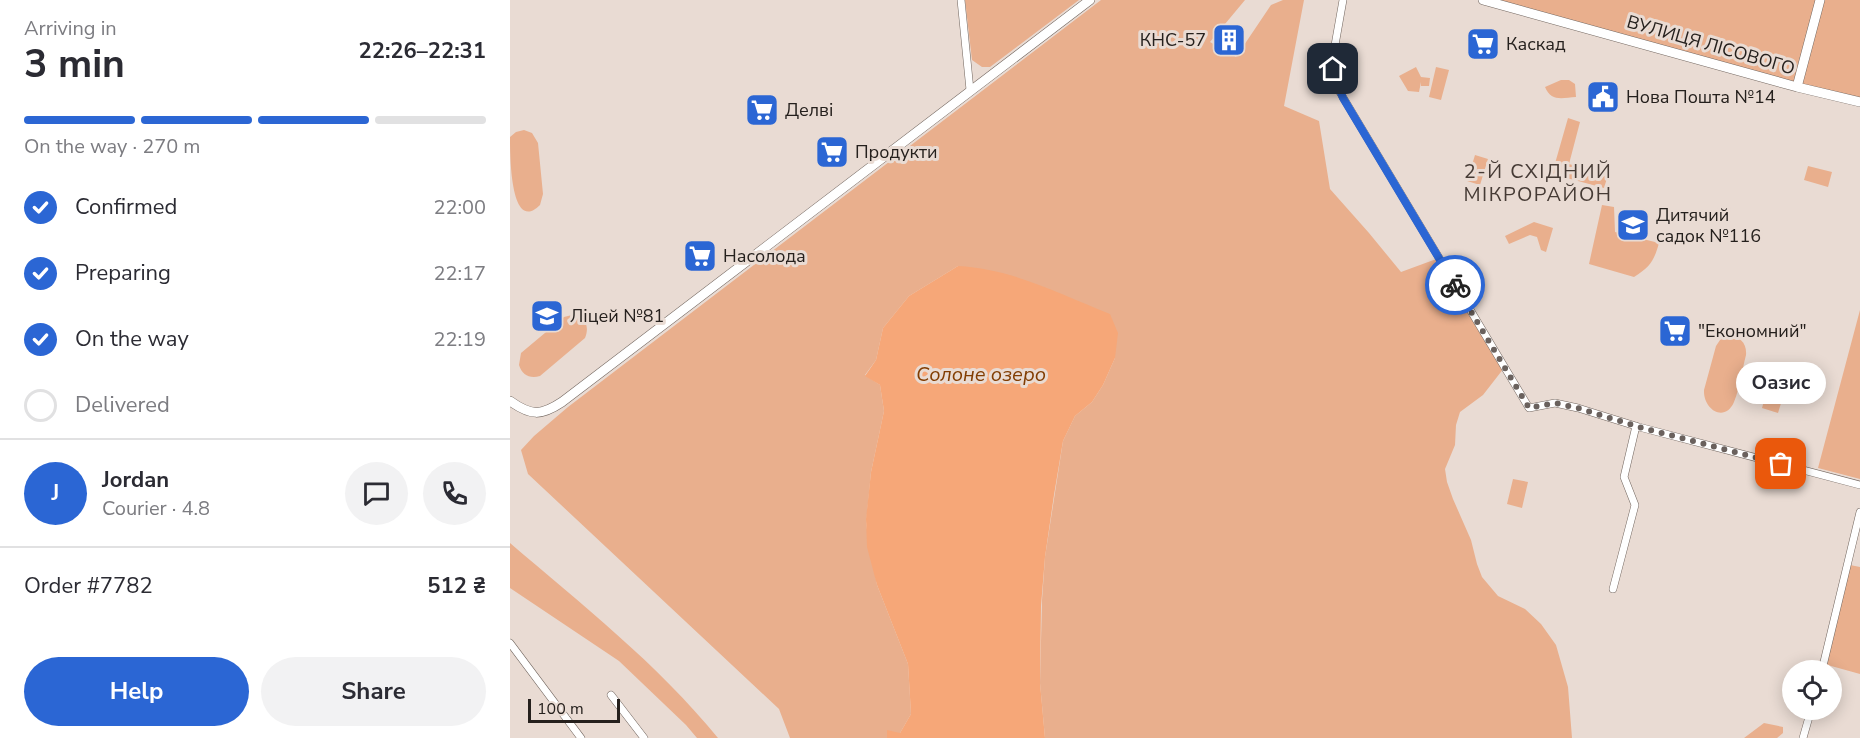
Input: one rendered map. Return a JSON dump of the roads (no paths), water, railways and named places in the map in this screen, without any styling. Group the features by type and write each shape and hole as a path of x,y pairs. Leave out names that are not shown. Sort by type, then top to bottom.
{"street":[{"path":"961,0 970,90"},
{"path":"510,401 529,412 536,413 552,409 1090,0"},
{"path":"1343,0 1332,62 1338,89 1529,408 1555,403 1578,408 1636,426 1860,485"},
{"name":"ВУЛИЦЯ ЛІСОВОГО","path":"1483,0 1797,87 1860,102"},
{"path":"1797,87 1820,0"},
{"path":"1613,589 1635,505 1624,477 1636,426"},
{"path":"1824,660 1860,512"},
{"path":"510,644 513,653 581,738"},
{"path":"611,695 644,738"},
{"path":"1803,738 1808,720"}],"water":[{"name":"Солоне озеро","path":"958,266 1017,277 1110,314 1118,333 1115,358 1103,385 1092,402 1075,416 1063,441 1045,557 1041,606 1040,683 1045,738 887,738 887,730 900,733 911,714 908,664 877,585 867,547 866,519 871,472 884,411 880,385 865,376 876,360 883,328 909,296"}],"place":[{"name":"КНС-57","path":"1229,40"},
{"name":"Каскад","path":"1483,44"},
{"name":"Нова Пошта №14","path":"1603,97"},
{"name":"Делві","path":"762,110"},
{"name":"Продукти","path":"832,152"},
{"name":"Дитячий садок №116","path":"1633,225"},
{"name":"Насолода","path":"700,256"},
{"name":"Ліцей №81","path":"547,316"},
{"name":"\"Економний\"","path":"1675,331"},
{"name":"Оазис","path":"1781,464"}],"district":[{"name":"2-Й СХІДНИЙ МІКРОРАЙОН","path":"1538,182"}]}
